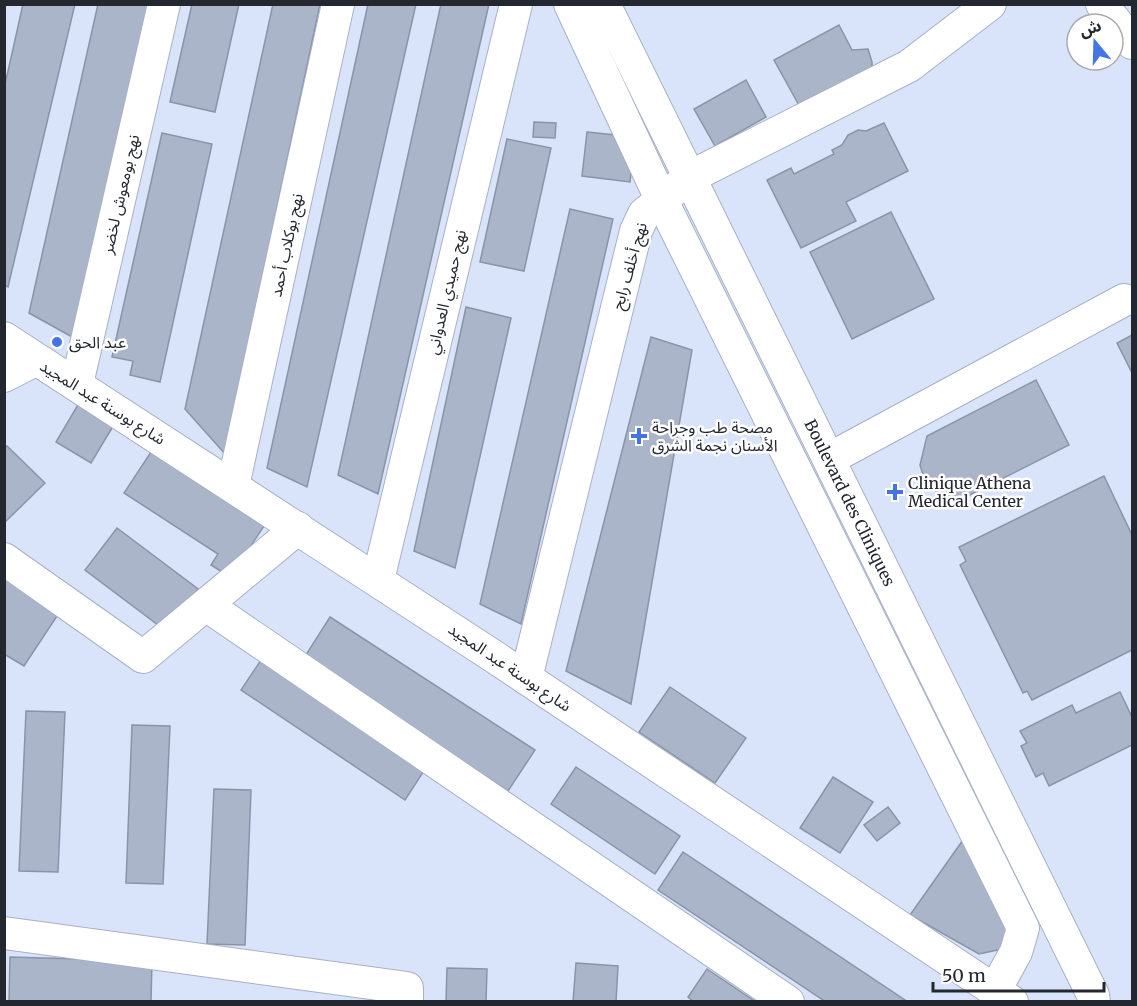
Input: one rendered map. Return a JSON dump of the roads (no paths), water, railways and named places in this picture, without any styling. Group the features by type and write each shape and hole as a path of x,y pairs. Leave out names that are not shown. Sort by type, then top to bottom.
{"street":[{"name":"نهج بومعوش لخضر","path":"77,384 164,4"},
{"name":"نهج بوكلاب أحمد","path":"233,486 338,4"},
{"name":"نهج حميدي العدواني","path":"378,580 509,24 516,4"},
{"name":"Boulevard des Cliniques","path":"570,4 661,199 1023,928 1004,996"},
{"name":"Boulevard des Cliniques","path":"604,4 1093,994 1094,1002"},
{"name":"نهج أخلف رابح","path":"526,678 636,231 644,214 690,177 909,66 990,4"},
{"path":"1101,4 1132,42"},
{"path":"828,459 1124,300"},
{"name":"شارع بوسنة عبد المجيد","path":"4,338 378,580 1004,996"},
{"path":"4,376 35,360"},
{"path":"4,559 143,657 298,528"},
{"path":"206,605 788,1002"},
{"path":"4,933 407,988 407,1002"}],"place":[{"name":"عبد الحق","path":"57,342"},
{"name":"مصحة طب وجراحة الأسنان نجمة الشرق","path":"639,436"},
{"name":"Clinique Athena Medical Center","path":"895,492"}]}
